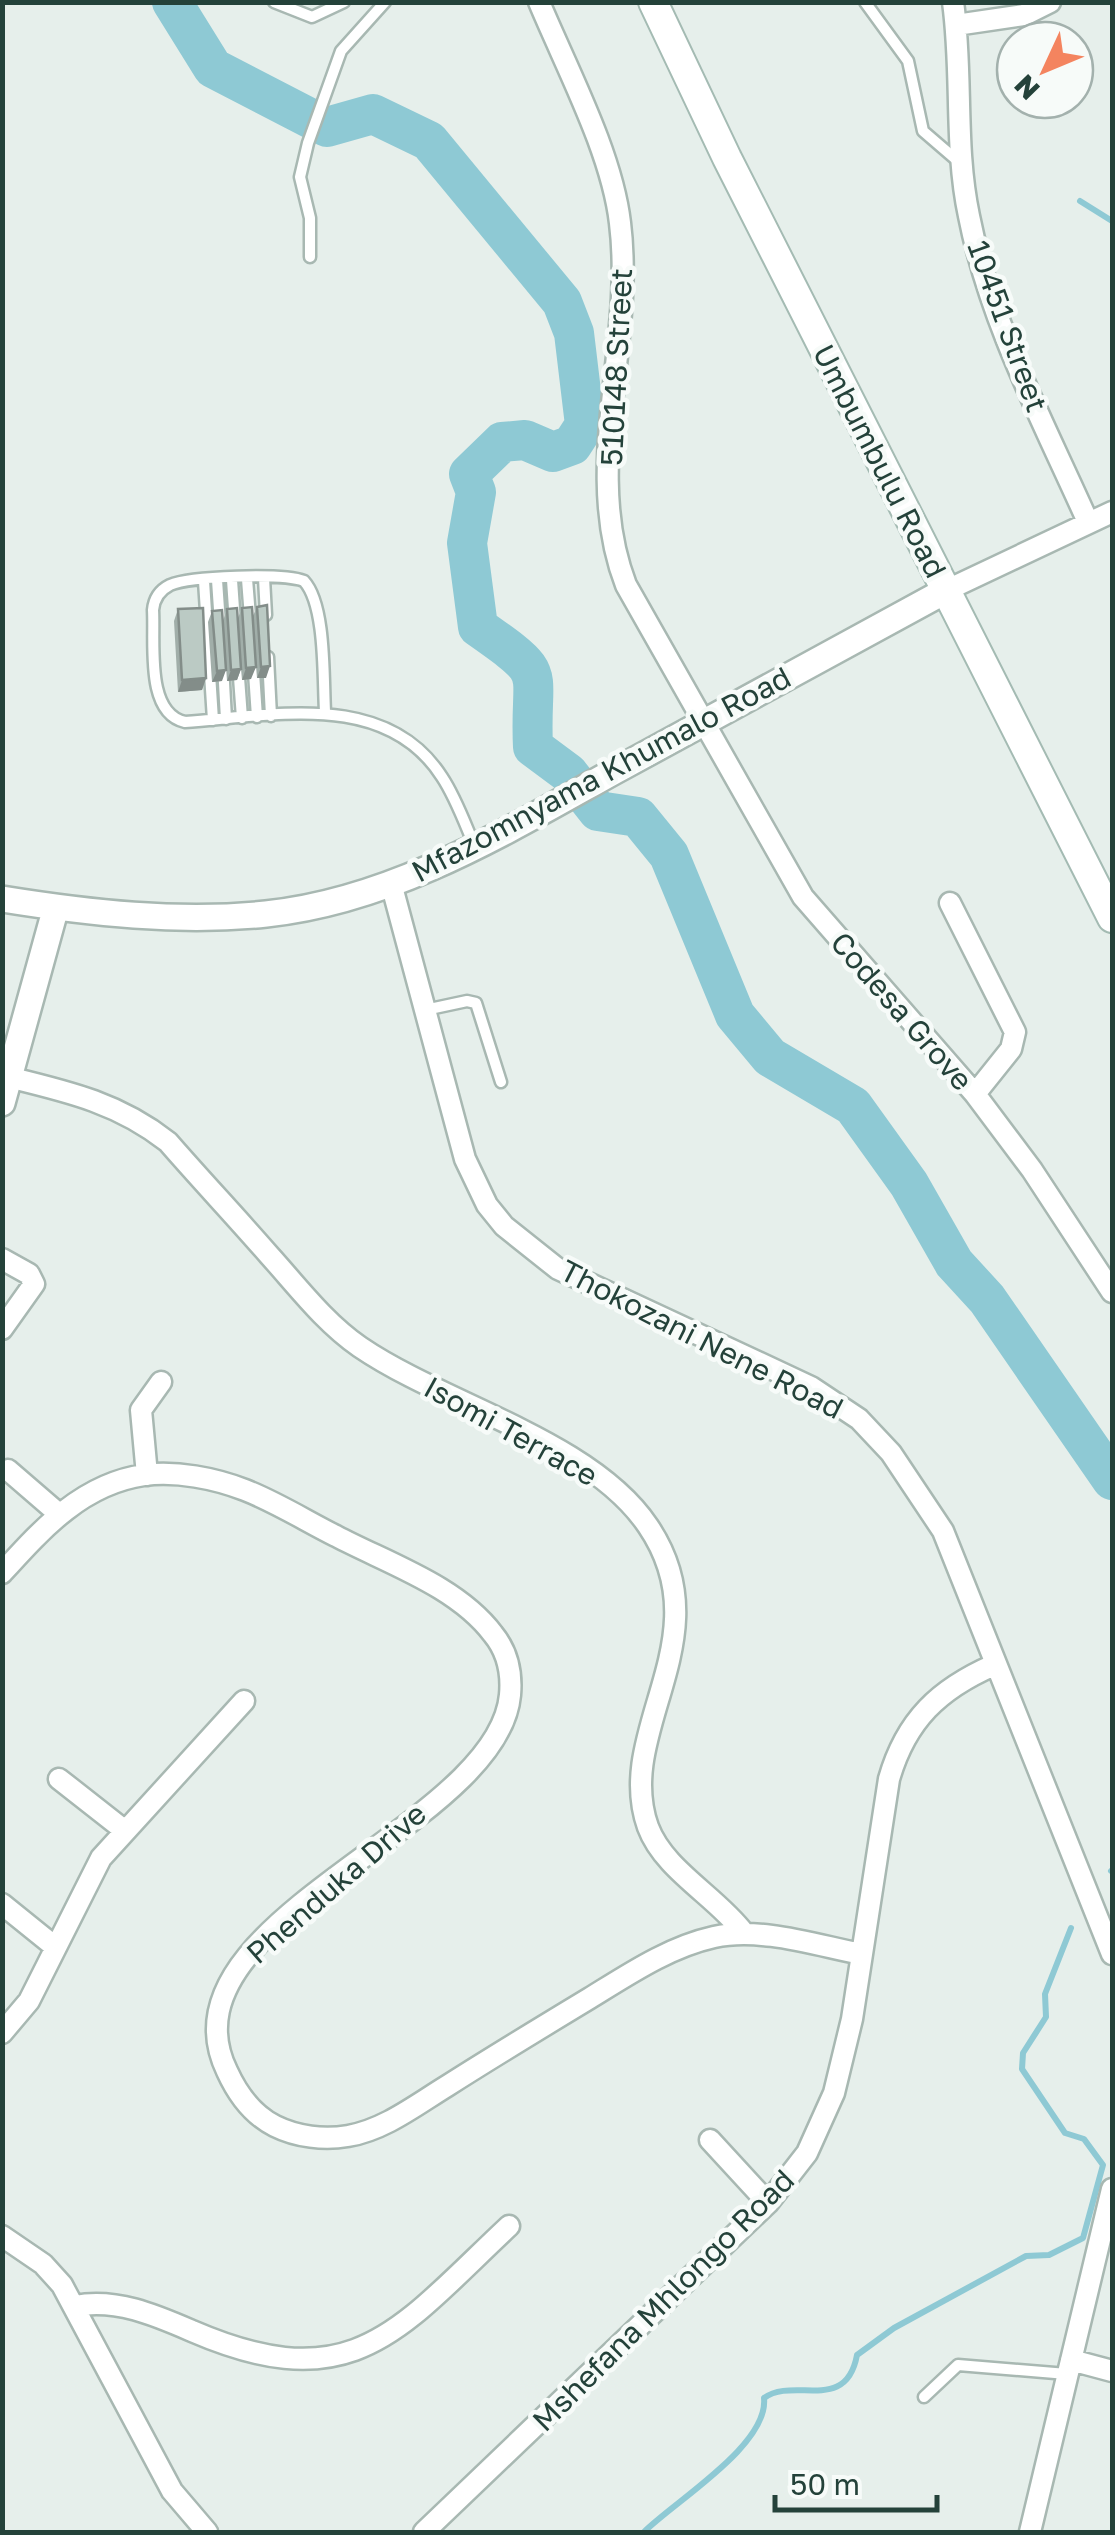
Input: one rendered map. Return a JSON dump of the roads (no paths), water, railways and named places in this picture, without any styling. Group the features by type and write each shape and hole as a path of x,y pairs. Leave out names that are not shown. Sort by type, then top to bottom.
{"main road":[{"name":"Umbumbulu Road","path":"653,2 1112,918"}],"street":[{"name":"510148 Street","path":"540,2 606,168 620,222 621,288 609,446 609,508 616,560 626,586 704,723"},
{"name":"10451 Street","path":"953,2 968,214 985,279 1088,522"},
{"path":"956,25 1024,15 1050,2"},
{"path":"945,591 1112,512"},
{"name":"Mfazomnyama Khumalo Road","path":"2,899 141,916 267,914 391,883 475,847 561,802 945,591"},
{"name":"Codesa Grove","path":"704,723 803,897 975,1094 1032,1170 1112,1292"},
{"name":"Thokozani Nene Road","path":"391,883 464,1159 487,1205 529,1248 589,1287 811,1387 859,1419 928,1503 1112,1954"},
{"path":"950,903 1015,1032 1011,1049 975,1094"},
{"path":"7,1090 56,908"},
{"name":"Isomi Terrace","path":"7,1090 84,1095 142,1122 168,1142 337,1330 385,1363 592,1471 632,1505 662,1548 672,1574 676,1608 671,1656 645,1756 642,1806 664,1856 713,1896 744,1932"},
{"path":"2,1259 29,1274 34,1284 2,1329"},
{"path":"147,1474 141,1410 161,1382"},
{"path":"8,1470 60,1514"},
{"name":"Phenduka Drive","path":"2,1573 60,1514 101,1488 147,1474 187,1475 247,1490 435,1588 482,1621 505,1653 510,1674 504,1722 480,1759 274,1929 243,1962 222,1994 218,2015 222,2060 246,2102 262,2119 302,2135 324,2138 366,2131 688,1944 744,1932 861,1954"},
{"name":"Mshefana Mhlongo Road","path":"424,2532 768,2204 807,2154 834,2092 889,1779 898,1749 936,1697 956,1682 994,1664"},
{"path":"2,2033 28,2001 85,1882 124,1830 244,1701"},
{"path":"59,1779 124,1830"},
{"path":"2,1904 54,1946"},
{"path":"710,2140 768,2204"},
{"path":"1030,2532 1112,2189"},
{"path":"75,2306 94,2303 129,2308 245,2351 309,2358 337,2355 374,2344 402,2326 509,2226"},
{"path":"2,2236 43,2264 75,2306 172,2491 206,2532"},
{"path":"1069,2367 1112,2370"}],"lane":[{"path":"274,2 312,17 326,15 344,2"},
{"path":"310,257 310,218 300,177 308,142 341,51 385,2"},
{"path":"865,2 908,61 923,131 964,166"},
{"path":"264,578 271,716"},
{"path":"325,711 320,630 309,586 295,578 181,582 163,590 154,602 162,706 176,720 325,711 363,720 420,750 442,778 475,847"},
{"path":"247,579 258,717"},
{"path":"217,580 226,719"},
{"path":"232,580 236,639"},
{"path":"204,581 213,720"},
{"path":"238,659 242,718"},
{"path":"424,1011 466,1000 476,1003 501,1082"},
{"path":"924,2397 958,2366 1069,2367"}],"waterway":[{"path":"172,2 213,68 327,127 373,114 429,141 562,302 574,333 585,425 572,445 553,452 525,440 502,442 469,474 476,492 467,543 478,627 517,656 532,676 533,747 568,773 598,811 638,817 669,855 735,1015 770,1057 853,1106 909,1184 954,1263 987,1299 1112,1480"},
{"path":"1080,201 1112,221"},
{"path":"644,2532 736,2453 762,2416 764,2398 776,2392 831,2389 842,2384 857,2355 894,2328 1026,2256 1049,2255 1083,2238 1103,2165 1084,2139 1065,2133 1022,2069 1023,2053 1046,2017 1045,1994 1071,1928"}]}
